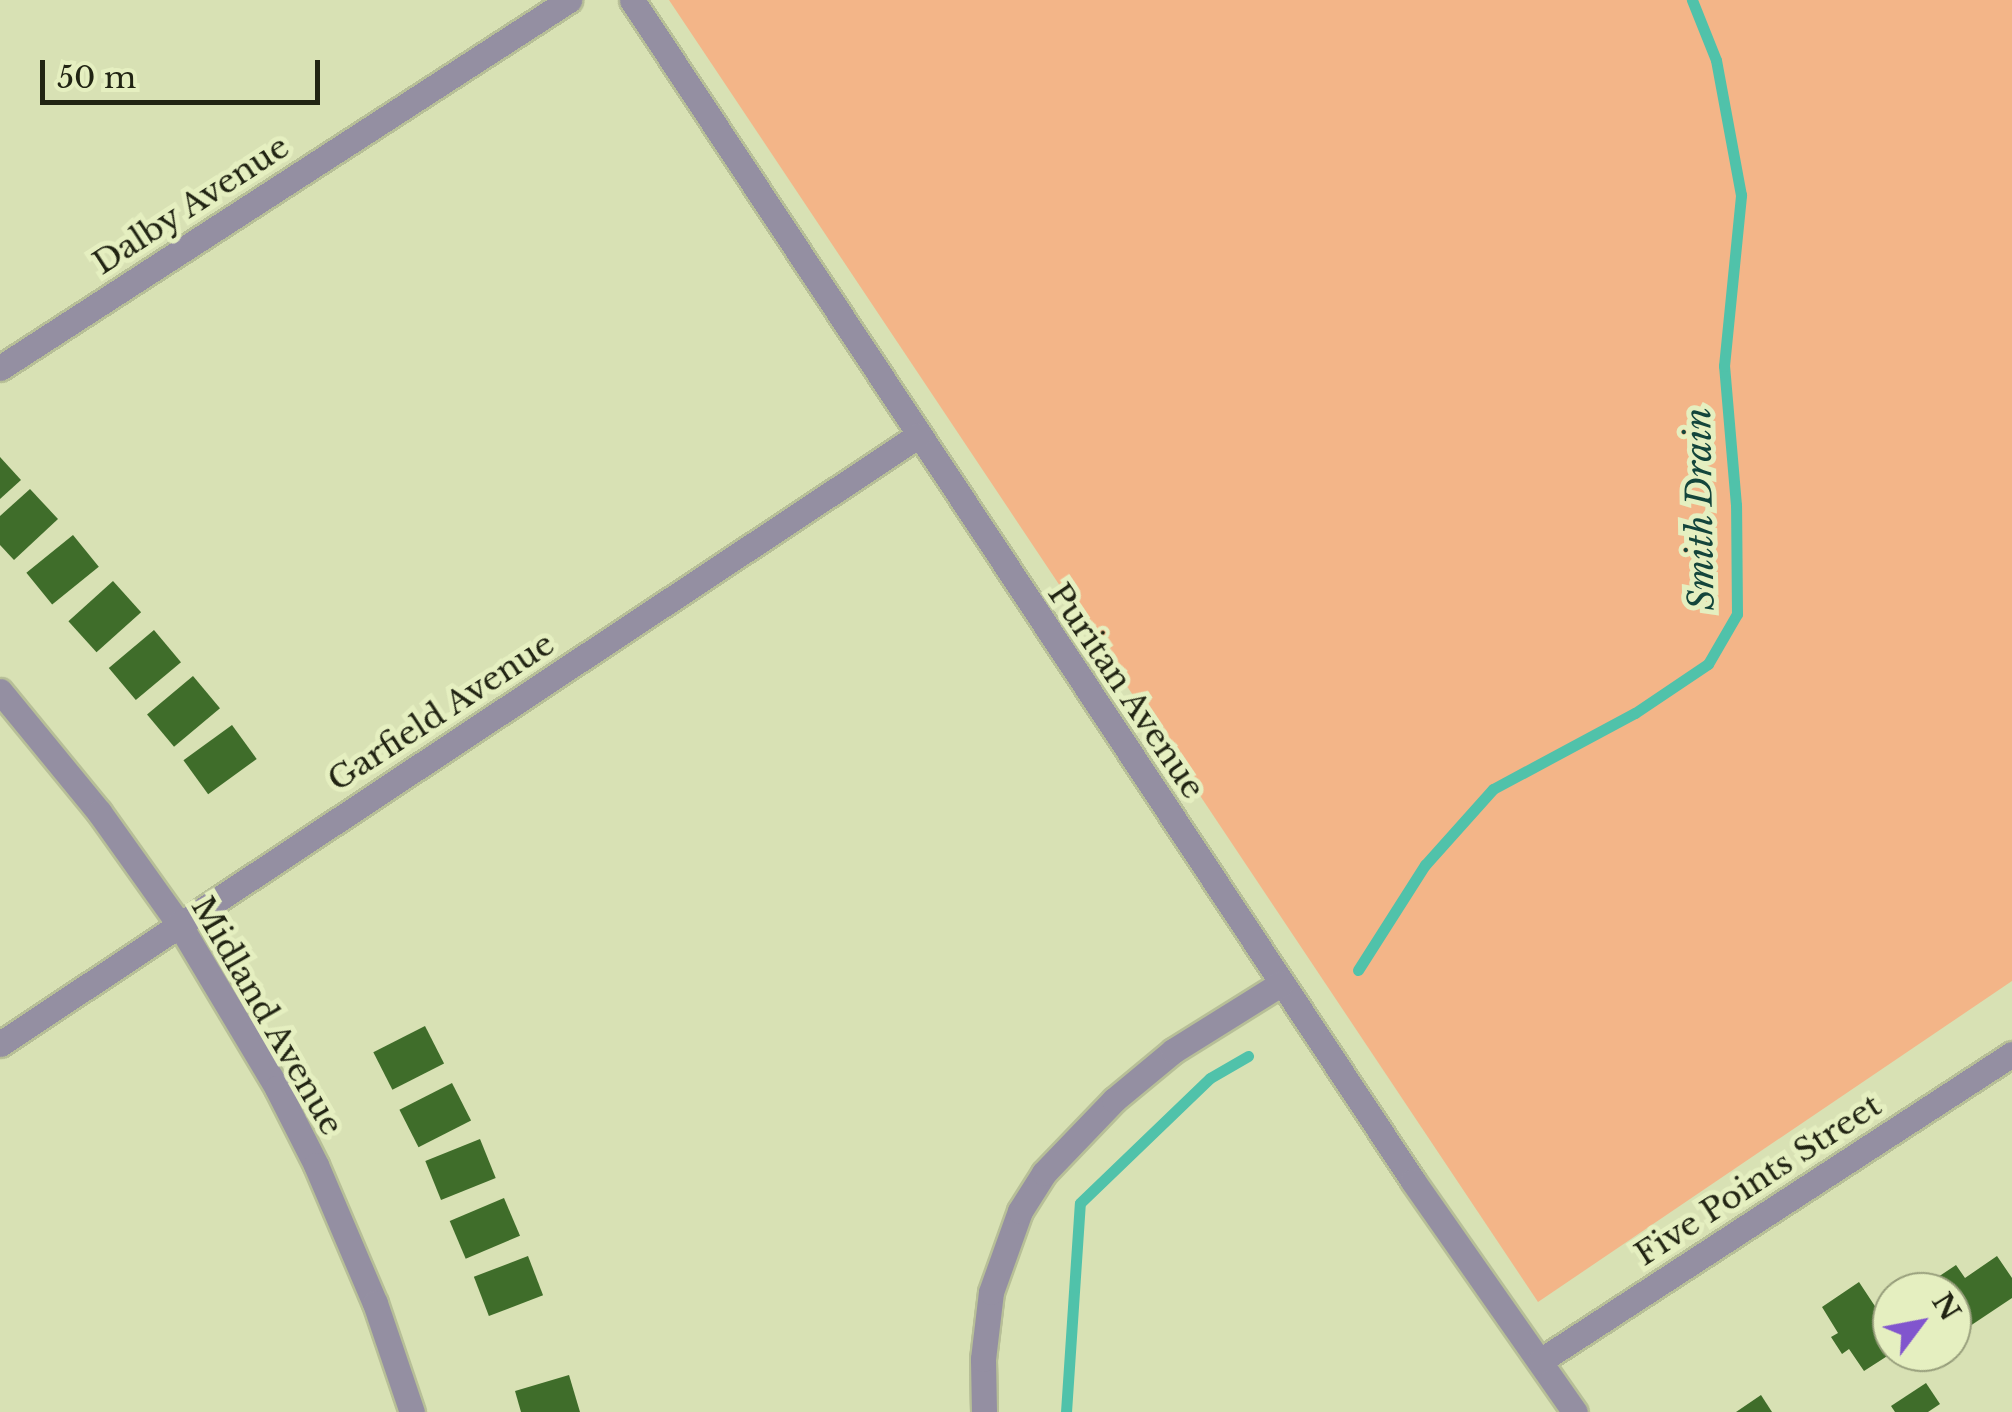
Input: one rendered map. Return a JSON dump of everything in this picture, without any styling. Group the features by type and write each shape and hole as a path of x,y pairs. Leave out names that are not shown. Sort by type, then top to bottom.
{"street":[{"name":"Dalby Avenue","path":"0,368 568,0"},
{"name":"Puritan Avenue","path":"632,0 1282,983 1575,1412"},
{"name":"Garfield Avenue","path":"0,1044 919,435"},
{"name":"Midland Avenue","path":"0,691 99,812 179,924 277,1088 316,1165 375,1303 412,1412"},
{"path":"984,1412 983,1359 991,1292 1020,1211 1044,1172 1114,1100 1174,1051 1282,983"},
{"name":"Five Points Street","path":"1540,1361 2012,1054"}],"shaded area":[{"path":"669,0 2012,0 2012,981 1538,1302"}],"building":[{"path":"0,457 21,480 0,499"},
{"path":"30,489 58,519 14,560 0,545 0,516"},
{"path":"73,535 99,567 52,605 26,573"},
{"path":"113,581 141,612 97,652 68,621"},
{"path":"154,630 181,662 136,700 109,668"},
{"path":"193,676 220,708 174,747 147,715"},
{"path":"232,725 257,759 208,794 183,760"},
{"path":"425,1026 444,1063 392,1090 373,1052"},
{"path":"452,1083 471,1120 418,1147 399,1110"},
{"path":"480,1139 496,1178 441,1200 425,1161"},
{"path":"504,1198 520,1236 466,1259 450,1221"},
{"path":"528,1256 543,1295 489,1316 474,1277"},
{"path":"1997,1256 2012,1278 2012,1298 1972,1325 1972,1273"},
{"path":"1859,1282 1872,1302 1872,1366 1864,1371 1849,1349 1842,1354 1831,1337 1838,1333 1822,1307"},
{"path":"569,1375 580,1412 521,1412 515,1391"},
{"path":"1926,1383 1940,1404 1928,1412 1895,1412 1891,1406"},
{"path":"1761,1395 1772,1412 1736,1412"}],"waterway":[{"name":"Smith Drain","path":"1358,970 1425,865 1493,789 1635,713 1708,664 1737,614 1736,505 1724,366 1741,195 1716,60 1692,0"},
{"name":"Smith Drain","path":"1066,1412 1080,1203 1210,1078 1248,1056"}]}
